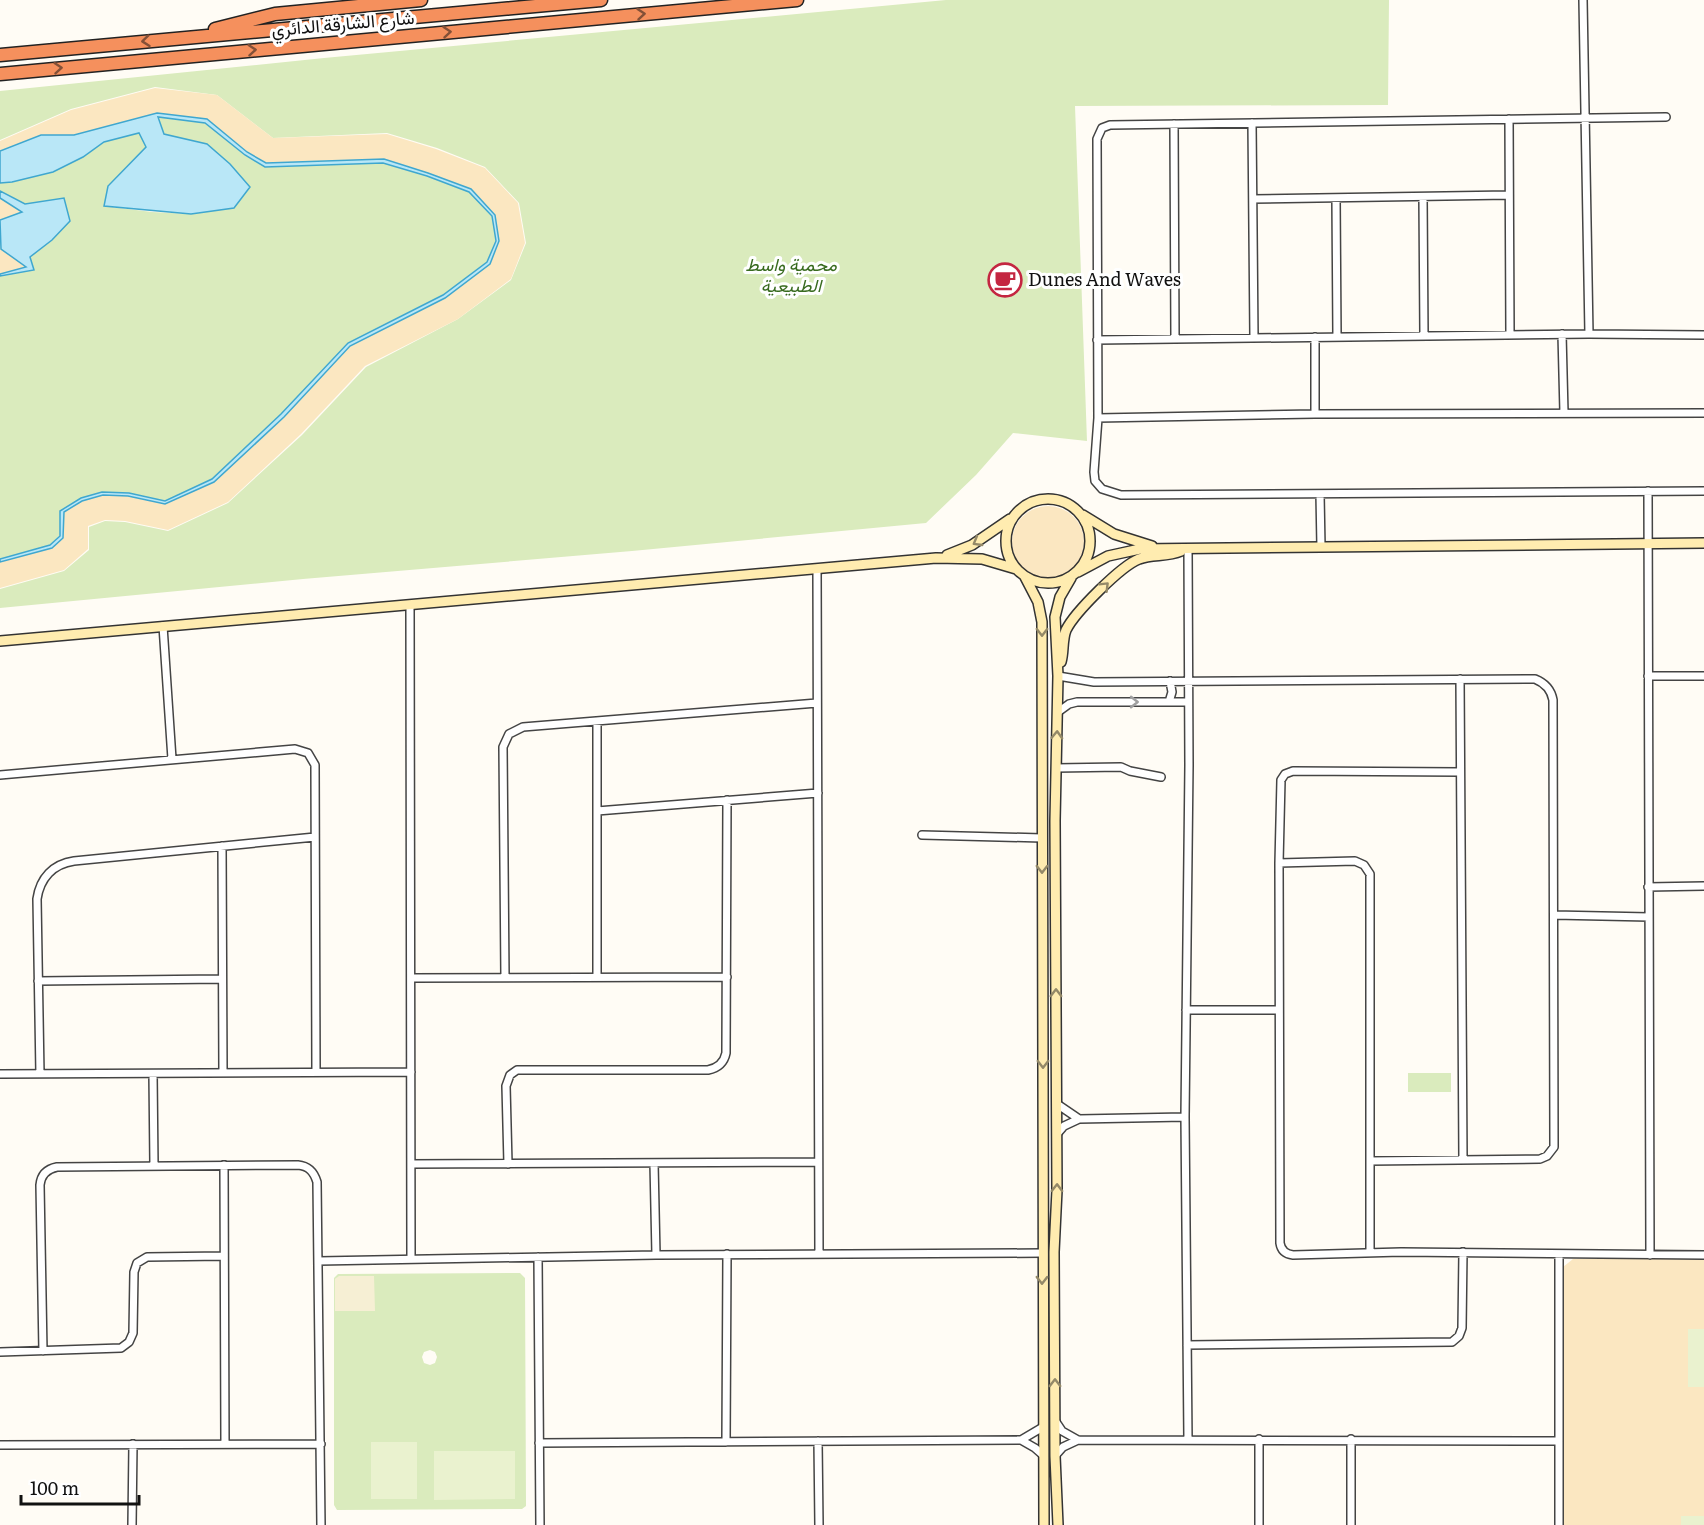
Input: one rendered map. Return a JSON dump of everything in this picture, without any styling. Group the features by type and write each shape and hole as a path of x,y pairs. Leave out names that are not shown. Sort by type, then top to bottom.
{"highway":[{"path":"182,38 275,14 421,0"},
{"name":"شارع الشارقة الدائري","path":"0,55 601,0"},
{"name":"شارع الشارقة الدائري","path":"0,74 797,0"}],"main road":[{"path":"936,558 972,545 1014,517 1025,506 1045,499 1066,503 1114,534 1166,549"},
{"path":"1058,1525 1055,1456 1054,1252 1057,1190 1055,820 1058,712 1056,610 1063,591 1084,564 1091,543 1090,533 1081,514"},
{"path":"1014,517 1008,527 1006,549 1016,570"},
{"path":"0,641 936,558 982,559 1016,570 1036,582 1048,584 1059,583 1108,556 1124,551 1704,543"},
{"path":"1057,673 1062,658 1064,636 1070,623 1120,571 1139,559 1172,555 1187,549"},
{"path":"1025,577 1038,602 1041,615 1044,1525"},
{"path":"1042,776 1049,778 1051,806 1055,820"}],"street":[{"path":"1583,1 1589,334"},
{"path":"1666,117 1110,125 1102,128 1097,135 1098,418 1095,481 1102,489 1121,495 1704,491"},
{"path":"1509,119 1510,334"},
{"path":"1252,123 1254,338"},
{"path":"1174,124 1174,339"},
{"path":"1253,200 1509,195"},
{"path":"1423,197 1424,336"},
{"path":"1336,198 1337,337"},
{"path":"1097,340 1510,334 1704,335"},
{"path":"1562,334 1564,413"},
{"path":"1315,337 1315,414"},
{"path":"1098,418 1315,414 1704,413"},
{"path":"1648,491 1650,1255"},
{"path":"1320,494 1321,547"},
{"path":"1187,549 1185,1117 1188,1439"},
{"path":"817,569 819,1254"},
{"path":"410,605 411,1259"},
{"path":"163,626 172,759"},
{"path":"1057,673 1094,681 1535,680 1545,684 1552,694 1554,1147 1547,1156 1540,1159 1371,1161"},
{"path":"1648,676 1704,676"},
{"path":"1460,679 1463,1160"},
{"path":"1170,681 1172,692 1170,702"},
{"path":"1058,712 1069,704 1077,702 1188,702"},
{"path":"505,977 504,742 509,734 518,728 817,703"},
{"path":"597,721 597,976"},
{"path":"0,775 295,748 311,756 315,765 316,1072"},
{"path":"1056,768 1121,767 1161,777"},
{"path":"1461,772 1287,773 1282,777 1280,783 1278,1010 1280,1246 1284,1252 1293,1255 1370,1252 1704,1255"},
{"path":"597,811 818,793"},
{"path":"508,1164 506,1086 510,1075 521,1070 708,1070 724,1061 728,977 727,801"},
{"path":"922,835 1042,838"},
{"path":"40,1074 38,892 44,879 54,868 74,861 315,837"},
{"path":"222,846 223,1073"},
{"path":"1279,863 1355,861 1364,865 1370,874 1370,1252"},
{"path":"1648,887 1704,886"},
{"path":"1554,915 1648,917"},
{"path":"411,978 728,977"},
{"path":"38,981 222,980"},
{"path":"1186,1010 1278,1010"},
{"path":"0,1074 411,1072"},
{"path":"153,1074 154,1166"},
{"path":"1057,1104 1079,1119"},
{"path":"1057,1134 1064,1126 1079,1119 1185,1117"},
{"path":"654,1162 656,1255"},
{"path":"411,1164 818,1162"},
{"path":"43,1351 40,1185 42,1176 48,1170 57,1167 154,1166 298,1165 309,1168 317,1182 320,1261 321,1525"},
{"path":"224,1166 225,1444"},
{"path":"1188,1345 1452,1342 1459,1336 1462,1328 1463,1252"},
{"path":"320,1261 727,1254 1042,1253"},
{"path":"726,1442 727,1254"},
{"path":"1559,1255 1559,1525"},
{"path":"0,1352 117,1349 126,1346 133,1333 136,1263 143,1258 224,1256"},
{"path":"538,1257 540,1525"},
{"path":"1055,1421 1062,1431 1078,1440"},
{"path":"539,1443 1022,1440 1043,1427"},
{"path":"1259,1439 1259,1525"},
{"path":"1022,1440 1043,1455"},
{"path":"1055,1456 1063,1447 1078,1440 1559,1441"},
{"path":"1351,1525 1352,1440"},
{"path":"818,1441 819,1525"},
{"path":"132,1525 133,1444"},
{"path":"0,1445 321,1444"}],"shaded area":[{"path":"339,1275 375,1276 375,1311 335,1312 335,1279"}],"green space":[{"name":"محمية واسط الطبيعية","path":"946,0 1389,0 1388,105 1075,106 1087,441 1013,433 976,475 926,523 0,608 0,589 64,571 89,550 89,527 105,521 125,522 168,531 228,503 302,435 366,367 458,319 511,280 526,243 519,203 485,167 437,148 387,133 273,138 217,95 155,87 71,109 0,140 0,91 324,58"},
{"path":"157,117 205,123 245,155 265,167 383,163 427,176 469,192 492,216 496,240 487,262 443,295 348,343 281,414 212,479 165,501 129,493 103,492 50,545 0,559 0,276 34,270 30,257 52,240 64,198 25,204 0,191 0,183 12,182 83,157 104,142 139,133 146,147 108,186 104,206 191,214 250,187 230,164 207,144 164,134"},
{"path":"1408,1073 1451,1073 1451,1092 1408,1092"},
{"path":"520,1273 525,1278 526,1506 522,1509 337,1510 334,1505 334,1278 338,1274","holes":["339,1276 374,1276 375,1311 335,1311 335,1279","430,1350 435,1352 437,1357 435,1363 430,1365 424,1363 422,1357 424,1352"]},
{"path":"1688,1329 1704,1329 1704,1387 1688,1387"},
{"path":"371,1442 417,1442 417,1499 371,1499"},
{"path":"434,1451 515,1451 515,1499 434,1500"},
{"path":"1681,1516 1704,1516 1704,1525 1681,1525"}],"sand":[{"path":"155,88 217,95 273,138 387,134 436,149 485,168 518,203 525,243 511,279 458,319 365,366 301,434 228,502 168,530 125,521 105,520 88,526 88,549 64,570 0,588 0,562 52,548 63,538 64,512 82,501 103,495 128,496 165,504 214,482 284,417 350,346 445,298 490,264 499,241 495,215 471,189 384,159 266,163 247,152 207,119 157,113 74,135 41,135 0,151 0,141 71,110"},
{"path":"0,198 23,212 0,220"},
{"path":"0,242 1,249 26,267 0,274"},
{"path":"1048,506 1068,512 1078,522 1084,542 1078,562 1068,572 1048,578 1028,572 1018,562 1012,542 1018,522 1028,512"},
{"path":"1704,1258 1704,1525 1563,1525 1563,1267 1573,1259"}],"water":[{"path":"157,113 207,119 247,152 266,163 384,159 471,189 495,215 499,241 490,264 445,298 350,346 284,417 214,482 165,504 128,496 103,495 82,501 64,512 63,538 52,548 0,562 0,559 50,545 60,536 60,511 81,498 102,492 129,493 165,501 212,479 281,414 348,343 443,295 487,262 496,241 492,216 469,192 427,176 383,163 265,167 245,155 205,123 158,117 164,134 207,144 230,164 250,187 234,208 191,214 104,206 108,186 146,147 139,133 104,142 83,157 53,172 0,183 0,151 41,135 74,135"},
{"path":"0,191 25,204 64,198 70,221 52,240 30,257 34,270 0,276 0,274 26,267 1,249 0,220 22,212 0,198"}],"place":[{"name":"Dunes And Waves","path":"1005,280"}]}
